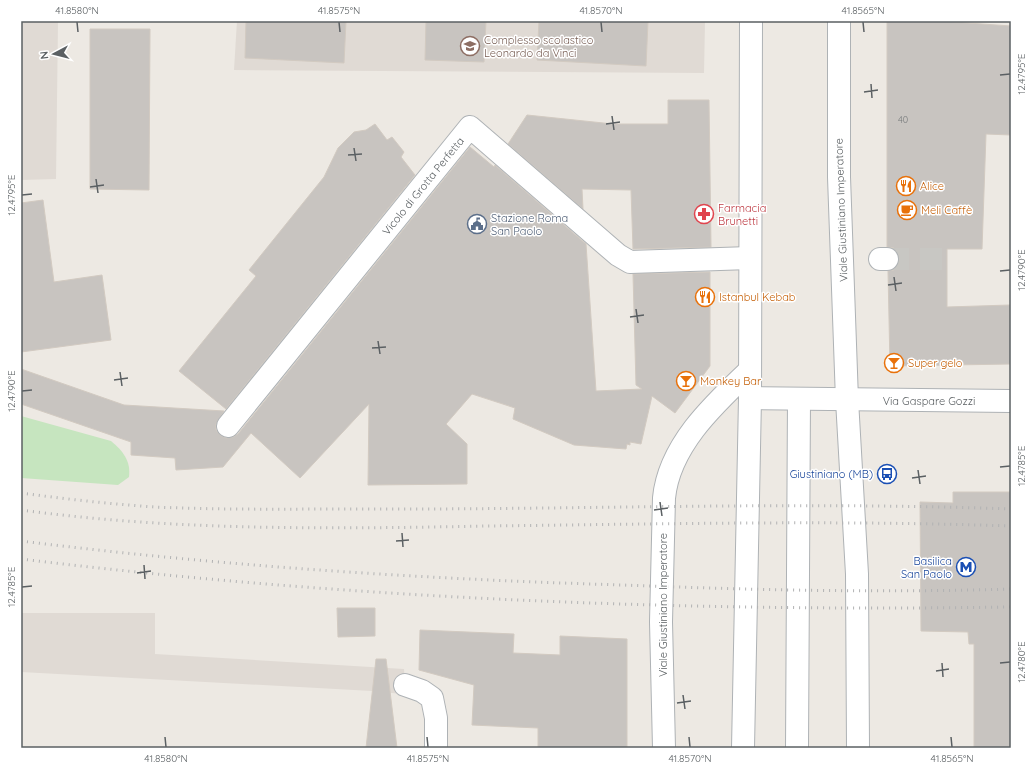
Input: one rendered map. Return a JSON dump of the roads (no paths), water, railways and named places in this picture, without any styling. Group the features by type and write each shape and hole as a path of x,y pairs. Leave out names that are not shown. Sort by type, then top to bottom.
{"street":[{"path":"743,748 750,398 751,21"},
{"name":"Viale Giustiniano Imperatore","path":"839,21 839,176 847,400 857,574 858,748"},
{"name":"Vicolo di Grotta Perfetta","path":"228,426 470,127 618,255 630,262 750,258"},
{"name":"Viale Giustiniano Imperatore","path":"664,748 661,622 664,498 666,484 675,459 690,435 720,400 749,371"},
{"path":"750,398 847,400"},
{"path":"797,748 799,399"},
{"name":"Via Gaspare Gozzi","path":"847,400 1011,401"},
{"path":"405,685 422,691 432,698 436,718 436,748"}],"tunnel":[{"path":"887,259 947,259"}],"railway":[{"path":"21,493 155,507 205,509 436,509 682,506 847,506 1011,509"},
{"path":"21,510 137,522 313,528 815,523 1011,526"},
{"path":"21,541 171,558 321,570 471,579 768,590 914,591 1011,589"},
{"path":"21,559 144,573 268,584 515,600 639,605 763,607 1011,607"}],"place":[{"name":"Complesso scolastico Leonardo da Vinci","path":"470,46"},
{"name":"Alice","path":"906,186"},
{"name":"Meli Caffè","path":"907,210"},
{"name":"Farmacia Brunetti","path":"704,214"},
{"name":"Stazione Roma San Paolo","path":"477,224"},
{"name":"Istanbul Kebab","path":"705,297"},
{"name":"Super gelo","path":"894,363"},
{"name":"Monkey Bar","path":"686,381"},
{"name":"Giustiniano (MB)","path":"887,474"},
{"name":"Basilica San Paolo","path":"966,567"}]}
